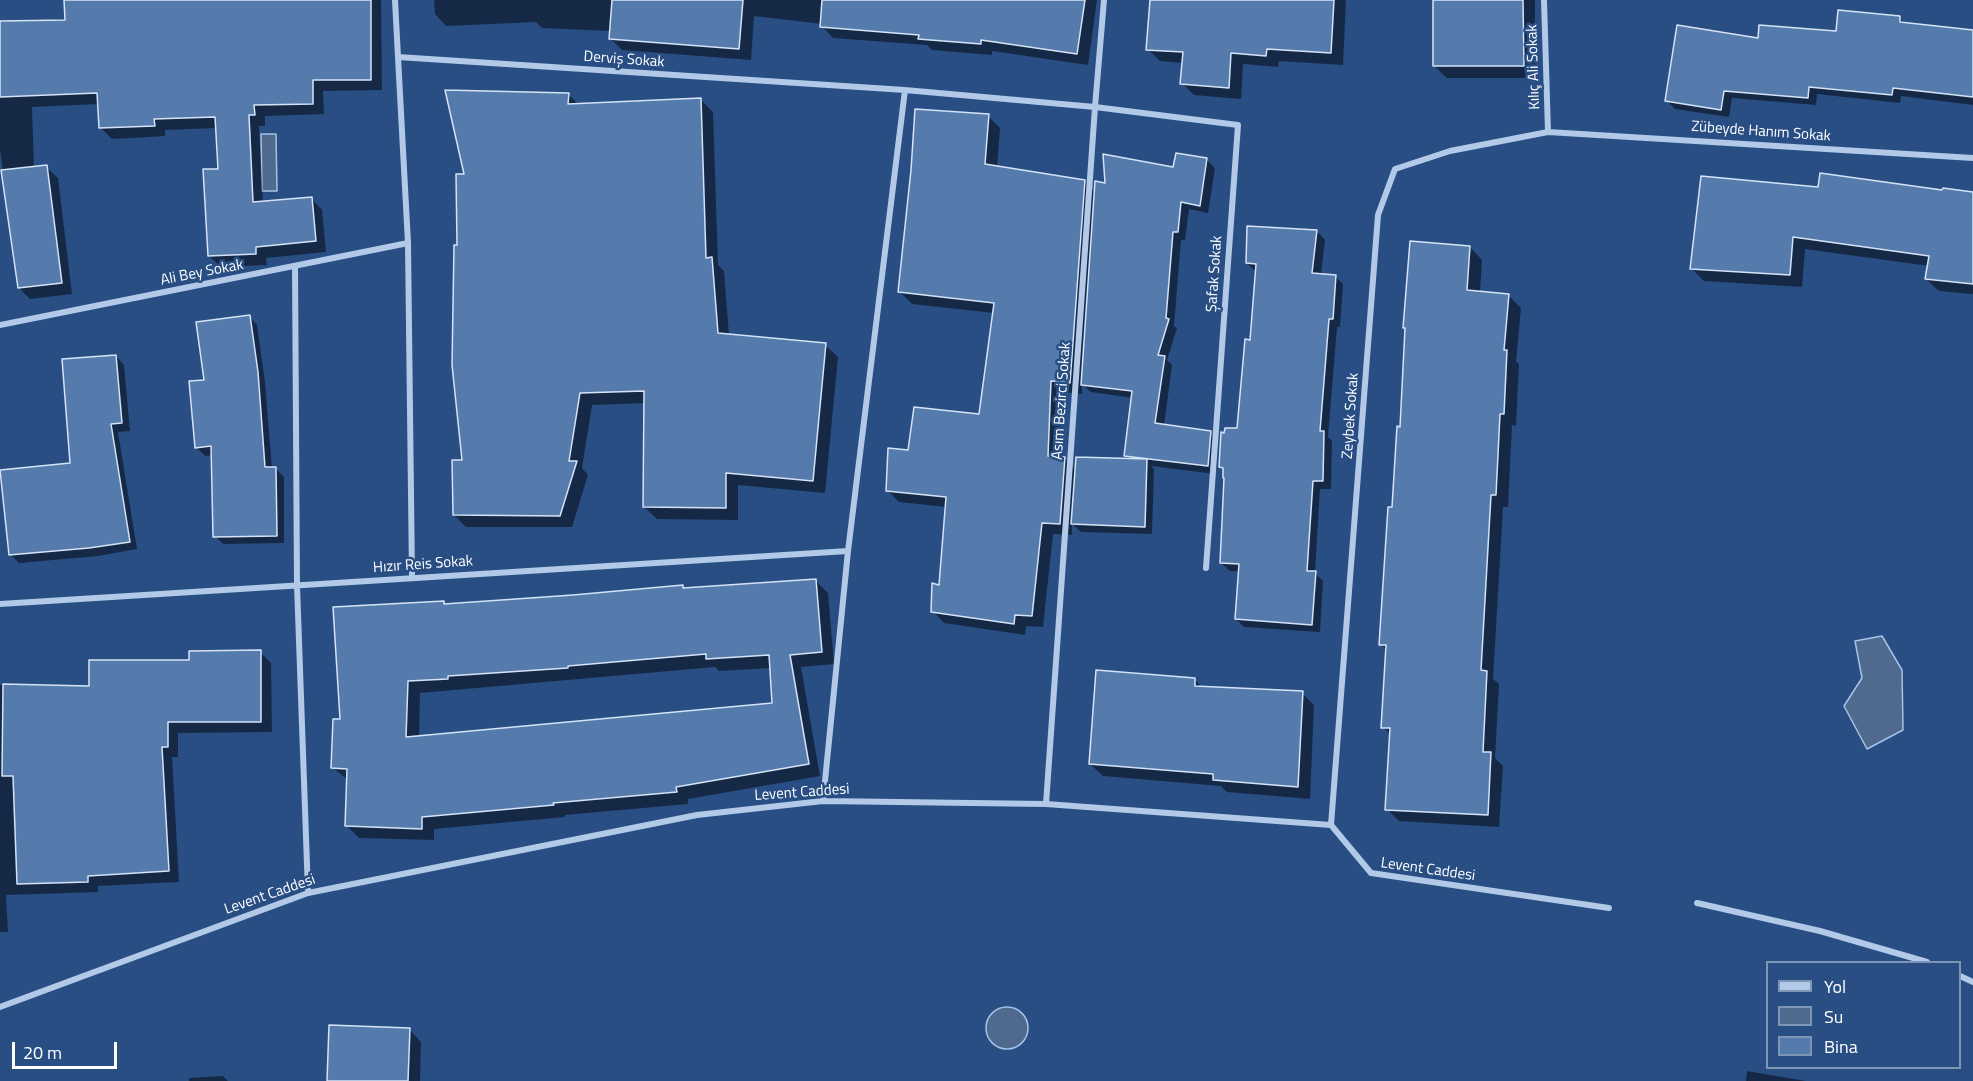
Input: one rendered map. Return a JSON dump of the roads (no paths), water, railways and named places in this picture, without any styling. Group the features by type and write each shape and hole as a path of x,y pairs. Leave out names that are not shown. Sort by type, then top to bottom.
{"street":[{"path":"395,0 408,243 412,578"},
{"name":"Asım Bezirci Sokak","path":"1046,804 1104,0"},
{"name":"Kılıç Ali Sokak","path":"1544,0 1548,132"},
{"name":"Derviş Sokak","path":"398,57 905,90 1095,107"},
{"path":"823,801 848,551 905,90"},
{"name":"Şafak Sokak","path":"1095,107 1238,125 1206,568"},
{"name":"Zübeyde Hanım Sokak","path":"1548,132 1973,158"},
{"name":"Zeybek Sokak","path":"1331,825 1378,215 1395,169 1450,151 1548,132"},
{"name":"Ali Bey Sokak","path":"0,325 408,243"},
{"path":"295,266 297,585 308,892"},
{"name":"Hızır Reis Sokak","path":"0,604 848,551"},
{"name":"Levent Caddesi","path":"0,1007 308,892 697,815 823,801 1046,804 1331,825 1371,873 1609,908"},
{"path":"1697,903 1820,931 1920,961"}],"water":[{"path":"261,134 276,134 277,191 262,191"},
{"path":"1882,636 1902,670 1903,730 1867,749 1844,706 1862,678 1855,641"},
{"path":"1007,1007 1022,1013 1028,1028 1022,1043 1007,1049 992,1043 986,1028 992,1013"}]}
